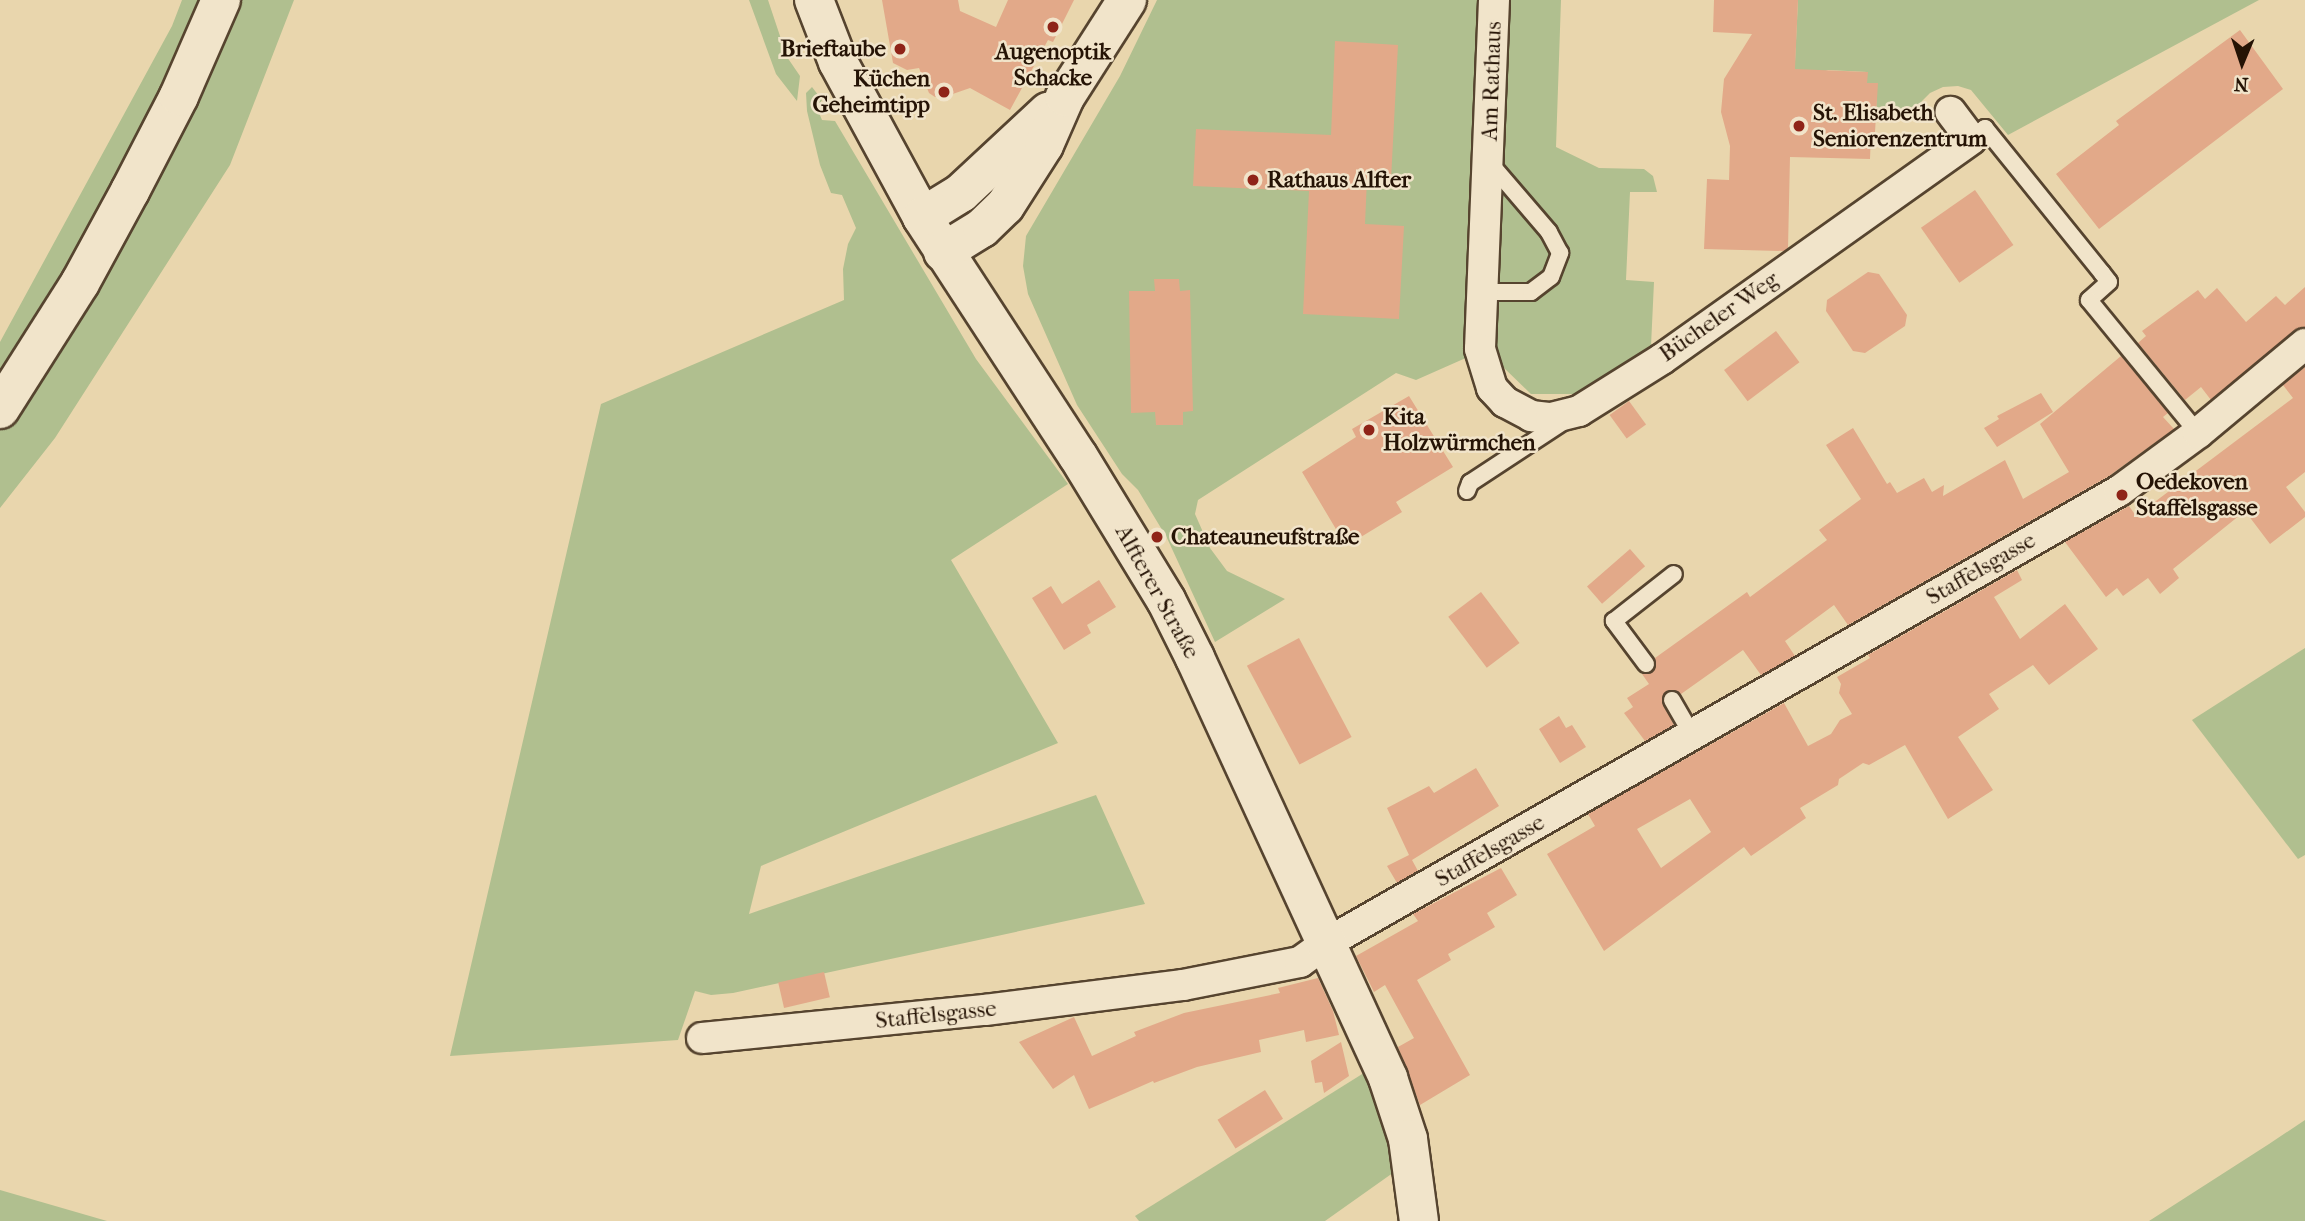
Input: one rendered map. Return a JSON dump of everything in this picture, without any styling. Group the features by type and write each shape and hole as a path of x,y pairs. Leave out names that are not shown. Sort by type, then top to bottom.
{"street":[{"path":"0,409 80,282 130,191 178,96 221,0"},
{"name":"Alfterer Straße","path":"814,0 838,62 922,217 1078,456 1166,600 1195,657 1388,1078 1408,1139 1419,1221"},
{"path":"943,252 982,228 1005,206 1044,145 1065,97 1127,0"},
{"name":"Am Rathaus","path":"1494,0 1480,349 1492,388 1505,402 1531,416 1551,418 1579,411"},
{"path":"922,217 961,192 1065,97"},
{"path":"1951,112 1971,139"},
{"name":"Bücheler Weg","path":"1579,411 1662,359 1971,139"},
{"name":"Staffelsgasse","path":"702,1038 985,1010 1183,985 1300,961 1325,944 2119,491 2198,433 2305,344"}],"lane":[{"path":"1971,139 1985,128 2109,282 2089,300 2198,433"},
{"name":"Am Rathaus","path":"1483,292 1531,292 1551,277 1560,253 1549,232 1489,162"},
{"name":"Bücheler Weg","path":"1467,491 1470,484 1579,411"},
{"path":"1646,664 1614,621 1674,574"},
{"path":"1672,700 1692,734"}],"green space":[{"path":"182,0 294,0 230,165 55,438 0,508 0,342 172,26"},
{"path":"749,0 768,0 787,57 800,76 797,101 776,74"},
{"path":"1157,0 1561,0 1556,147 1599,168 1644,169 1653,176 1657,192 1630,192 1626,280 1654,282 1651,346 1576,394 1531,394 1502,366 1468,357 1416,380 1396,373 1198,500 1195,514 1210,548 1227,571 1285,599 1215,642 1167,538 1138,490 1122,474 1077,405 1028,294 1023,266 1026,236 1120,76"},
{"path":"1798,0 2259,0 2008,135 1971,90 1958,86 1943,87 1930,93 1920,103 1917,114 1876,112 1877,84 1867,83 1867,72 1828,70 1794,82"},
{"path":"812,87 822,100 817,108 822,120 835,121 976,359 1068,484 951,560 1058,743 761,866 749,914 1096,795 1145,904 733,993 711,995 695,991 678,1040 450,1056 601,404 844,300 843,269 848,244 856,228 842,195 831,193 820,165 807,111 806,93"},
{"path":"2305,648 2305,855 2298,859 2192,720"},
{"path":"1367,1071 1378,1098 1397,1170 1325,1221 1139,1221 1135,1216"},
{"path":"2305,1120 2305,1221 2149,1221 2269,1144"},
{"path":"0,1190 107,1221 0,1221"}],"building":[{"path":"882,0 958,0 960,11 996,27 1008,0 1074,0 1053,42 1048,40 1010,110 970,88 944,97 935,97 929,93 919,68 907,70 893,63"},
{"name":"St. Elisabeth Seniorenzentrum","path":"1714,0 1798,0 1795,69 1868,72 1867,83 1878,83 1875,132 1871,132 1870,159 1790,157 1788,248 1784,251 1704,249 1707,179 1729,180 1730,146 1721,112 1724,79 1752,34 1713,32"},
{"path":"2240,30 2283,89 2099,229 2056,174 2119,125 2116,121"},
{"name":"Rathaus Alfter","path":"1335,41 1398,45 1391,180 1367,179 1365,224 1404,226 1399,319 1303,314 1309,191 1193,186 1196,129 1331,135"},
{"path":"1975,190 2013,245 1959,283 1921,228"},
{"path":"1868,272 1879,274 1907,315 1905,326 1865,353 1853,351 1826,311 1827,300"},
{"path":"1154,279 1179,279 1180,291 1190,290 1193,411 1183,412 1183,425 1156,425 1155,412 1131,413 1129,291 1155,291"},
{"path":"2305,287 2305,327 2294,331 2211,400 2201,387 2185,400 2138,343 2146,336 2142,331 2198,290 2205,299 2217,288 2246,322 2276,296 2285,305"},
{"path":"1776,331 1799,362 1748,401 1724,370"},
{"path":"2121,356 2168,413 2163,417 2174,429 2109,476 1848,625 1834,605 1785,641 1795,656 1761,675 1743,650 1681,694 1673,690 1666,691 1662,701 1674,725 1645,741 1624,713 1633,707 1627,698 1649,684 1642,674 1653,672 1655,658 1747,592 1750,597 1827,540 1819,530 1861,499 1826,445 1853,428 1887,484 1890,482 1897,493 1924,478 1932,492 1944,485 1943,496 2005,460 2023,499 2069,472 2040,424"},
{"path":"2305,367 2305,472 2286,487 2305,512 2305,517 2270,544 2245,511 2173,569 2179,578 2160,594 2148,578 2123,596 2117,588 2106,597 2065,542 2129,506 2136,516 2293,398 2283,385"},
{"path":"2041,393 2053,412 1997,447 1984,428 1999,419 1997,416"},
{"path":"1409,396 1453,467 1396,502 1402,512 1346,546 1302,472 1356,437 1352,429"},
{"path":"1629,401 1646,424 1627,439 1610,415"},
{"path":"1630,549 1645,566 1602,604 1587,586"},
{"path":"2017,570 2022,580 1994,597 2020,639 2065,604 2098,649 2049,685 2033,665 1989,694 1999,709 1958,737 1993,790 1948,819 1905,745 1869,765 1863,763 1839,779 1838,785 1800,808 1806,818 1751,856 1744,847 1604,951 1547,854 1595,826 1588,814 1784,703 1808,746 1831,734 1840,720 1852,714 1839,693 1841,684 1837,677 1870,658 1868,655","holes":["1690,799 1711,832 1661,868 1637,829"]},
{"path":"1099,580 1116,607 1087,625 1091,633 1064,650 1032,598 1051,586 1062,604"},
{"path":"1481,592 1520,643 1487,668 1448,617"},
{"path":"1299,638 1352,737 1299,765 1247,666"},
{"path":"1559,716 1566,728 1572,725 1586,747 1560,763 1539,729"},
{"path":"1476,768 1499,806 1412,860 1418,871 1397,883 1387,866 1409,855 1387,808 1429,786 1434,793"},
{"path":"1501,868 1517,895 1487,913 1495,927 1448,954 1451,960 1417,980 1470,1075 1420,1105 1398,1047 1414,1038 1385,985 1374,992 1356,956 1418,921 1413,914"},
{"path":"824,972 830,997 784,1008 778,983"},
{"path":"1318,978 1333,1011 1339,1035 1306,1042 1304,1030 1259,1040 1261,1052 1197,1067 1154,1083 1153,1081 1089,1109 1074,1075 1053,1089 1019,1042 1074,1017 1092,1056 1136,1036 1134,1032 1184,1013 1280,993 1278,988"},
{"path":"1341,1042 1349,1076 1324,1093 1322,1082 1315,1083 1311,1061"},
{"path":"1265,1090 1283,1119 1236,1149 1218,1120"}],"place":[{"name":"Augenoptik Schacke","path":"1053,27"},
{"name":"Brieftaube","path":"900,49"},
{"name":"Küchen Geheimtipp","path":"944,92"},
{"name":"St. Elisabeth Seniorenzentrum","path":"1799,126"},
{"name":"Rathaus Alfter","path":"1253,180"},
{"name":"Kita Holzwürmchen","path":"1369,430"},
{"name":"Oedekoven Staffelsgasse","path":"2122,495"},
{"name":"Chateauneufstraße","path":"1157,537"}]}
